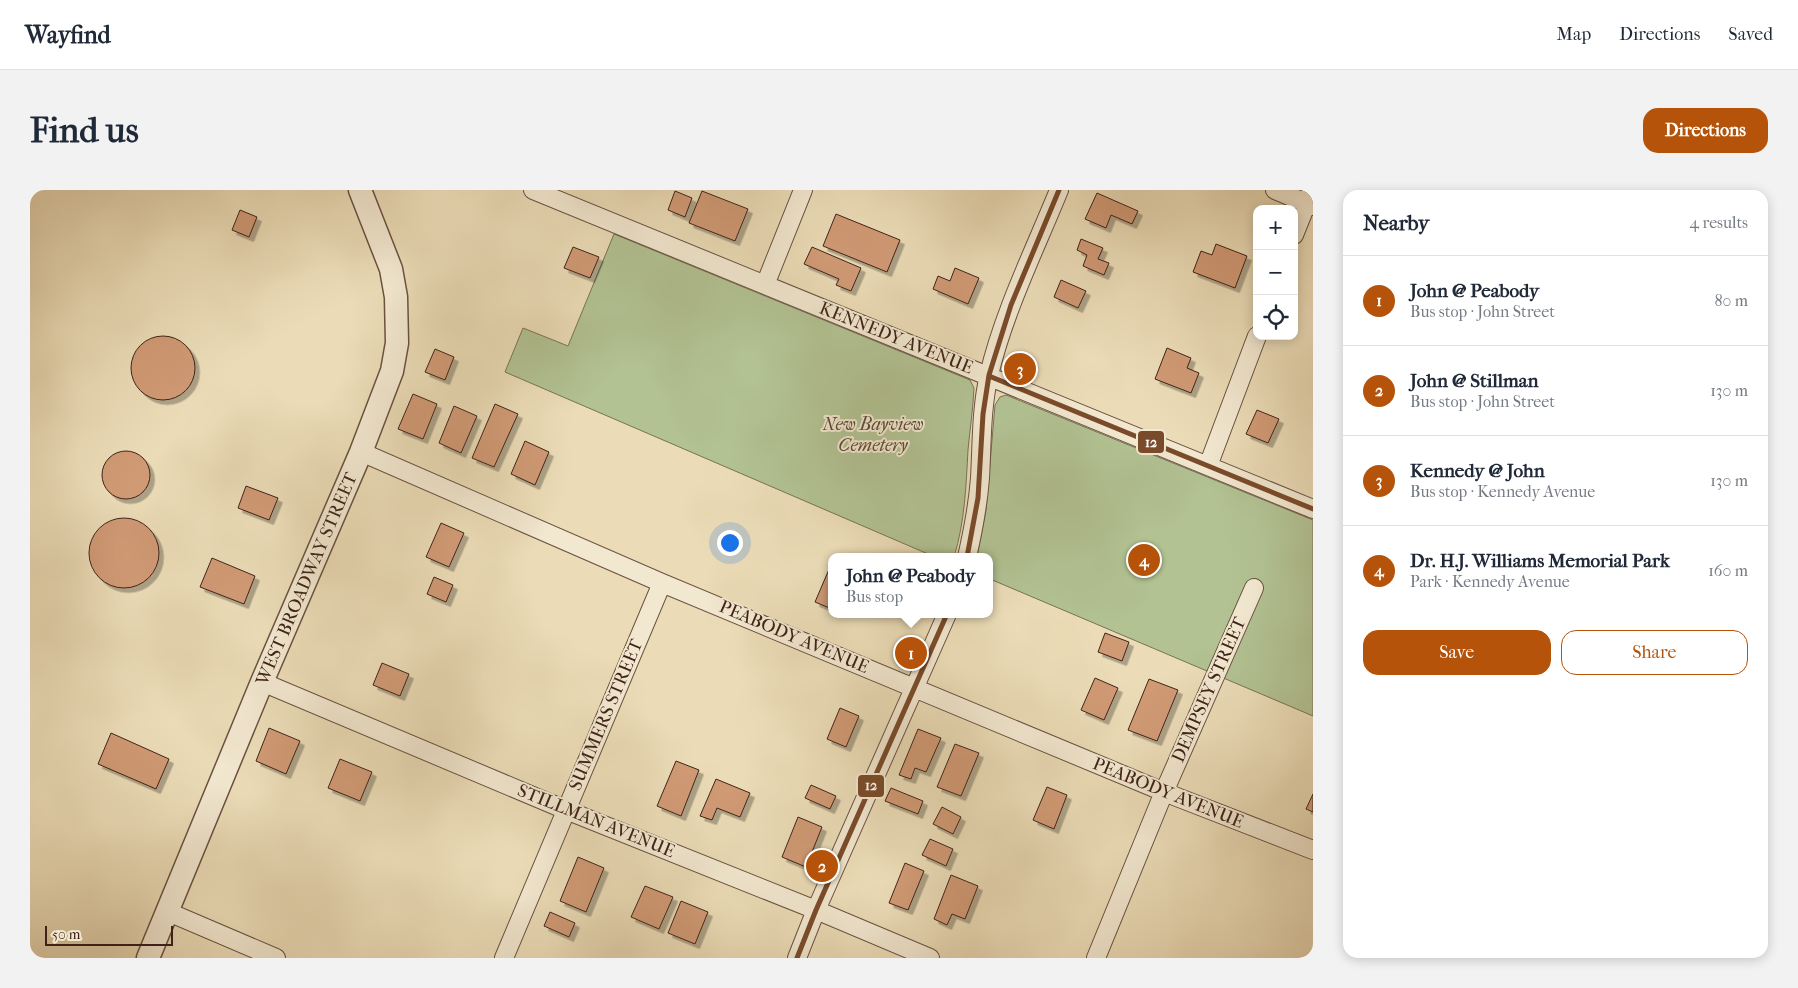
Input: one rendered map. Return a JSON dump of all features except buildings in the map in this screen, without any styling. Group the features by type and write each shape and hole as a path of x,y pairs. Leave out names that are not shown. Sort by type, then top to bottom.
{"street":[{"name":"WEST BROADWAY STREET","path":"148,958 262,682 361,452 392,371 398,343 396,297 391,269 360,190"},
{"path":"765,285 803,190"},
{"path":"968,553 980,480 983,406 988,376 1003,328 1058,190"},
{"path":"1275,190 1310,199 1298,226"},
{"name":"KENNEDY AVENUE","path":"544,192 765,285 1313,509"},
{"path":"1208,466 1255,340"},
{"name":"PEABODY AVENUE","path":"361,452 662,583 1164,792 1313,850"},
{"name":"SUMMERS STREET","path":"504,958 662,583"},
{"name":"DEMPSEY STREET","path":"1096,958 1164,792 1254,588"},
{"path":"797,958 816,910 945,618"},
{"name":"STILLMAN AVENUE","path":"262,682 566,810 816,910 930,958"},
{"path":"166,911 276,958"}],"green space":[{"name":"New Bayview Cemetery","path":"614,234 970,380 974,388 966,490 961,530 955,553 926,553 505,372 523,328 568,346"},
{"path":"1006,395 1313,520 1313,716 993,580 993,553 978,553 986,510 995,405 1000,397"}],"transit line":[{"name":"12","path":"968,553 978,498 983,414 989,375 1011,305 1059,190"},
{"name":"12","path":"989,376 1313,509"},
{"name":"12","path":"797,958 816,910 945,618"}],"place":[{"name":"Kennedy @ John","path":"1020,369"},
{"name":"Dr. H.J. Williams Memorial Park","path":"1144,560"},
{"name":"John @ Peabody","path":"911,653"},
{"name":"John @ Stillman","path":"822,866"}]}
